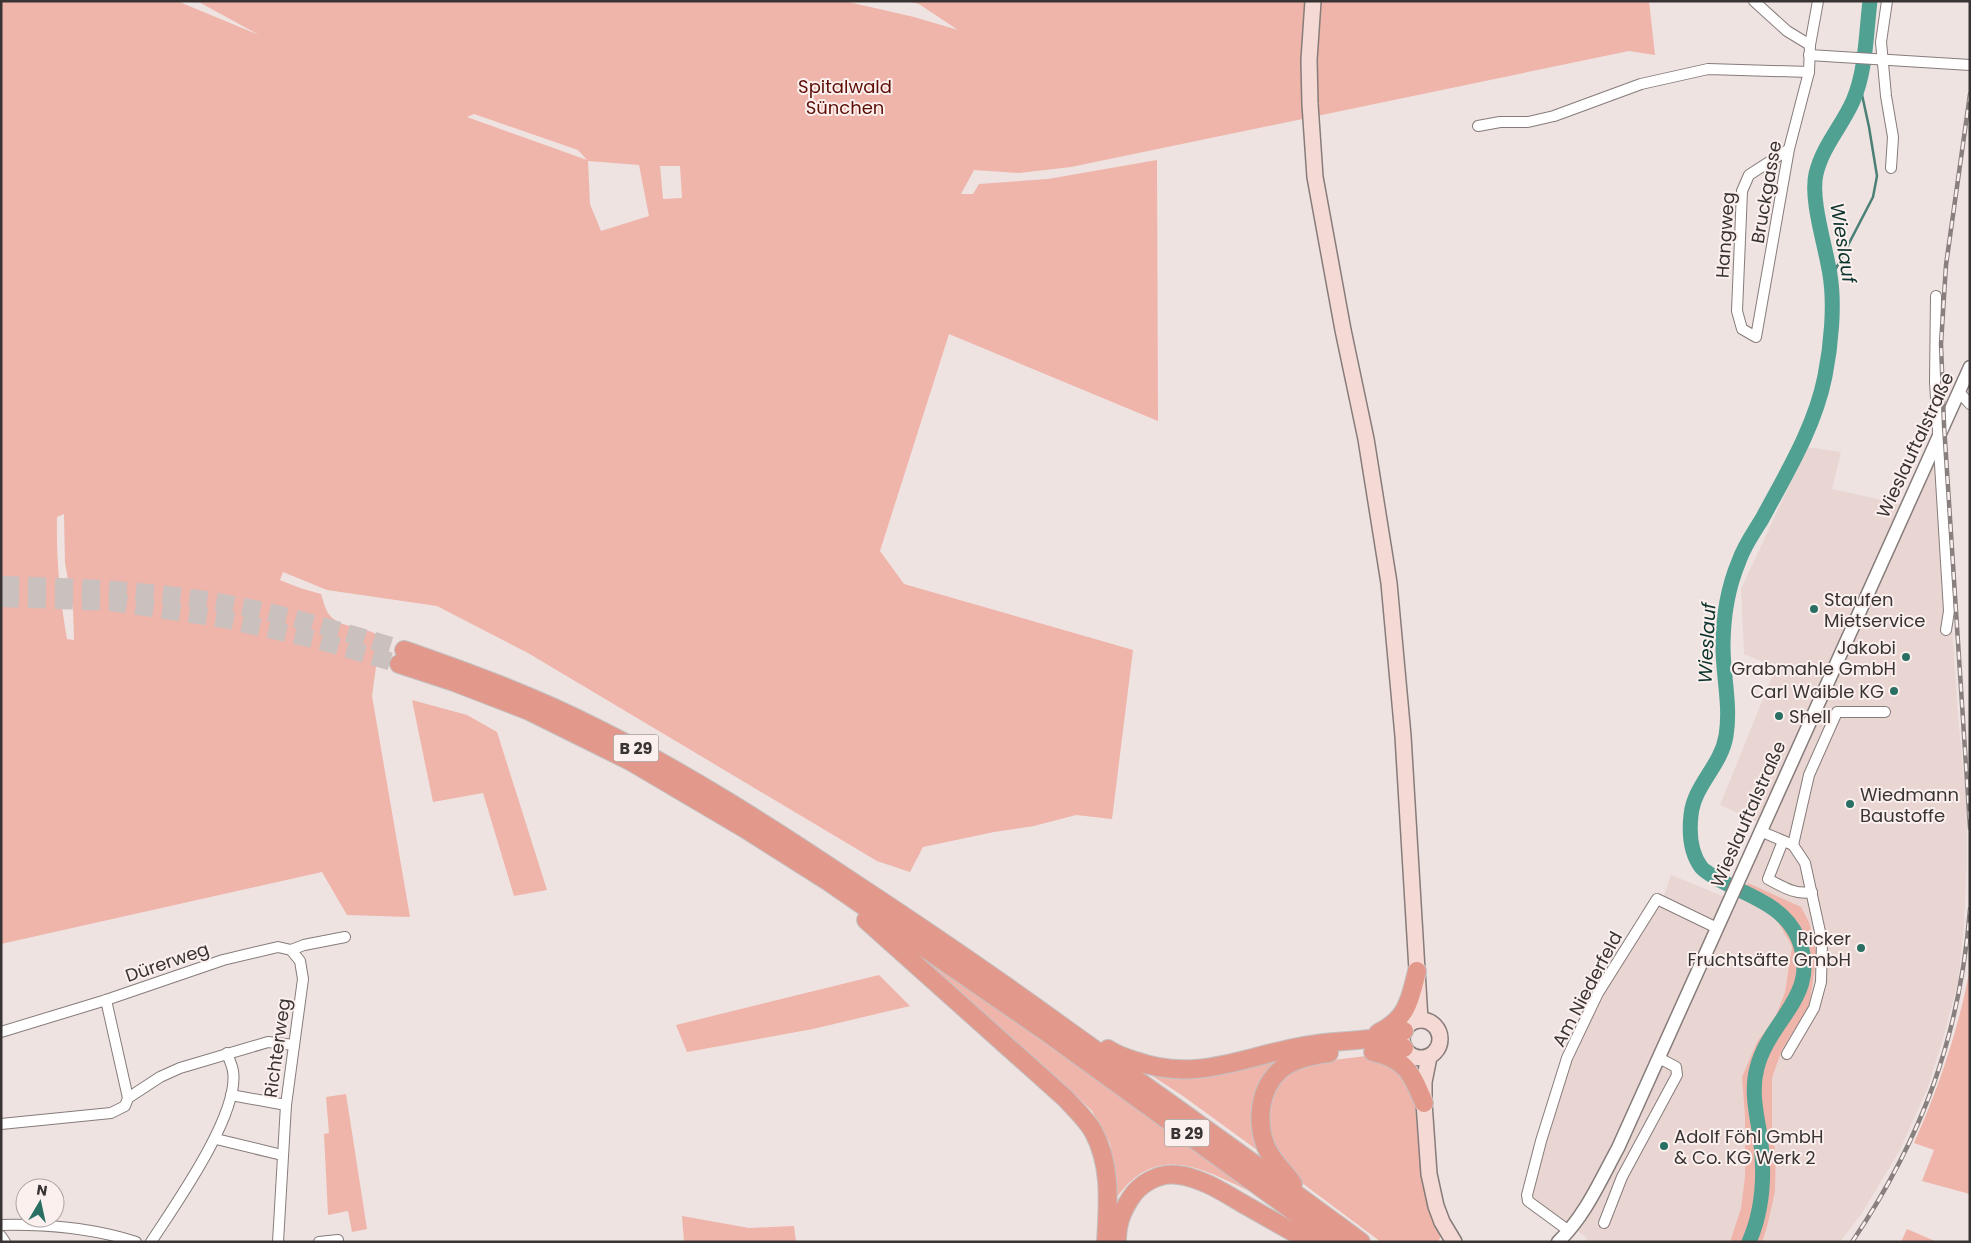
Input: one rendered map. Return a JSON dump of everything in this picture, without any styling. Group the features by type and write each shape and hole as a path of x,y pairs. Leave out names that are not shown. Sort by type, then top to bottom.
{"highway":[{"name":"B 29","path":"1336,1235 1301,1197 1016,992 808,851 661,762 596,728 530,697 461,670 402,657 454,682 529,711 630,761 747,830 829,882 1336,1235 1361,1242"},
{"path":"829,882 840,897 1022,1059 1082,1116 1092,1130 1105,1161 1108,1186 1106,1242"},
{"path":"1301,1197 1271,1158 1265,1146 1260,1116 1265,1092 1280,1071 1292,1063 1358,1045 1398,1020 1409,1002 1418,971"},
{"path":"1063,1027 1082,1033 1113,1052 1142,1063 1170,1070 1203,1070 1302,1046 1358,1045 1413,1048"},
{"path":"1358,1045 1396,1059 1413,1078 1424,1103"},
{"path":"1117,1242 1117,1230 1122,1211 1136,1189 1156,1178 1176,1174 1194,1179 1221,1191 1311,1242"}],"main road":[{"path":"1314,1 1309,60 1315,177 1343,330 1366,438 1389,583 1403,736 1420,1020"},
{"path":"1413,1048 1438,1049 1441,1038 1436,1027 1431,1023 1420,1020 1410,1023 1413,1048 1424,1082 1424,1103 1432,1190 1442,1222 1454,1242"}],"street":[{"path":"1754,1 1810,50 1845,57 1970,65"},
{"name":"Bruckgasse","path":"1756,337 1789,149 1808,72 1818,1"},
{"path":"1887,1 1881,42 1881,60 1893,137 1891,168"},
{"path":"1478,126 1500,122 1528,122 1554,116 1641,84 1708,69 1808,72"},
{"name":"Hangweg","path":"1756,337 1742,329 1737,312 1742,191 1749,175 1789,149"},
{"path":"1936,296 1934,345 1948,612 1946,630"},
{"name":"Wieslauftalstraße","path":"1558,1242 1569,1231 1588,1204 1618,1148 1970,367"},
{"path":"1959,392 1970,404"},
{"path":"1793,845 1808,775 1837,712 1885,712"},
{"path":"1760,831 1793,845 1805,863 1822,941 1821,982 1814,1008 1787,1054"},
{"path":"1783,841 1768,879 1790,891 1812,892"},
{"name":"Am Niederfeld","path":"1569,1231 1528,1201 1528,1195 1544,1132 1567,1058 1598,993 1657,899 1717,928"},
{"name":"Dürerweg","path":"1,1032 106,1000 223,960 278,947 291,950 304,945 345,937"},
{"name":"Richterweg","path":"278,1242 286,1105 303,979 300,961 291,950"},
{"path":"1,1124 111,1113 125,1106 128,1098 106,1000"},
{"path":"128,1098 180,1068 268,1042 294,1045"},
{"path":"151,1242 216,1139 231,1095 233,1072 227,1053"},
{"path":"1604,1223 1622,1177 1677,1075 1676,1067 1659,1058"},
{"path":"231,1095 286,1105"},
{"path":"216,1139 282,1155"},
{"path":"1,1225 33,1224 76,1228 112,1234 136,1242"},
{"path":"1,1236 4,1242"},
{"path":"319,1242 338,1240"}],"shaded area":[{"path":"1807,447 1841,452 1832,489 1913,507 1940,448 1958,715 1967,814 1964,924 1958,983 1943,1038 1928,1087 1900,1150 1862,1213 1840,1242 1762,1242 1775,1192 1776,1155 1772,1131 1772,1078 1782,1050 1809,1006 1809,922 1742,897 1775,917 1792,946 1785,992 1775,1018 1757,1042 1742,1077 1745,1117 1745,1176 1741,1208 1730,1242 1585,1242 1587,1238 1531,1198 1555,1098 1597,1001 1665,893 1671,875 1725,897 1758,822 1720,805 1776,667 1744,654 1741,589"}],"green space":[{"name":"Spitalwald Sünchen","path":"1,1 177,1 259,35 197,1 844,1 914,17 958,30 919,4 908,1 1649,1 1655,55 1629,51 1071,167 1019,173 974,170 961,194 973,194 979,184 1048,179 1157,160 1158,421 949,334 880,551 904,584 1133,650 1112,819 1076,815 1034,826 994,832 923,847 910,872 877,861 528,653 437,606 327,590 283,572 280,580 321,594 328,613 339,622 369,631 382,638 378,652 372,696 410,917 347,915 322,872 1,944","holes":["474,114 578,150 587,160 467,117","588,161 639,165 649,216 601,231 590,204","660,166 680,166 682,198 663,199","64,514 65,563 73,608 74,640 67,639 62,609 57,517"]},
{"path":"412,700 467,715 497,732 547,890 514,896 483,793 433,802"},
{"path":"1748,883 1801,907 1809,922 1817,954 1809,1006 1782,1050 1772,1078 1772,1131 1776,1155 1775,1192 1767,1227 1762,1242 1730,1242 1741,1208 1745,1176 1745,1117 1742,1077 1757,1042 1775,1018 1785,992 1792,946 1775,917 1742,897"},
{"path":"896,937 1260,1196 1203,1171 1185,1166 1167,1165 1150,1169 1133,1179 1117,1197 1110,1144 1092,1111"},
{"path":"1970,968 1970,1194 1922,1181 1934,1150 1914,1143 1947,1057 1960,1013"},
{"path":"879,975 910,1006 813,1029 687,1052 676,1025"},
{"path":"1366,1056 1384,1058 1395,1063 1414,1092 1419,1152 1425,1184 1442,1234 1438,1242 1381,1242 1294,1177 1271,1146 1266,1107 1282,1075 1309,1063"},
{"path":"1279,1060 1267,1081 1264,1155 1183,1096 1137,1066 1187,1076 1225,1074"},
{"path":"346,1094 367,1229 352,1232 348,1211 328,1215 324,1134 329,1133 326,1097"},
{"path":"682,1216 749,1228 794,1226 796,1242 684,1242"},
{"path":"1907,1229 1937,1242 1901,1242"}],"waterway":[{"name":"Wieslauf","path":"1749,1242 1758,1216 1763,1176 1762,1149 1755,1101 1755,1076 1763,1051 1799,991 1803,975 1804,958 1798,938 1791,926 1774,909 1718,879 1701,867 1691,842 1691,815 1697,794 1719,757 1726,736 1728,714 1723,636 1727,603 1735,571 1749,539 1762,519 1799,450 1814,414 1825,376 1831,339 1832,299 1830,275 1815,197 1816,174 1827,146 1853,101 1861,77 1870,1"},
{"path":"1831,278 1873,197 1877,176 1859,81"}],"tunnel":[{"path":"1,585 141,592 224,603 292,618 404,650"},
{"path":"1,598 112,602 224,619 321,641 399,664"}],"railway":[{"path":"1970,94 1946,265 1941,344 1944,425 1970,828"},
{"path":"1852,1242 1877,1203 1899,1163 1918,1124 1934,1083 1947,1042 1957,999 1965,955 1970,909"}],"place":[{"name":"Staufen Mietservice","path":"1814,609"},
{"name":"Jakobi Grabmahle GmbH","path":"1906,657"},
{"name":"Carl Waible KG","path":"1894,691"},
{"name":"Shell","path":"1779,716"},
{"name":"Wiedmann Baustoffe","path":"1850,804"},
{"name":"Ricker Fruchtsäfte GmbH","path":"1861,948"},
{"name":"Adolf Föhl GmbH & Co. KG Werk 2","path":"1664,1146"}]}
